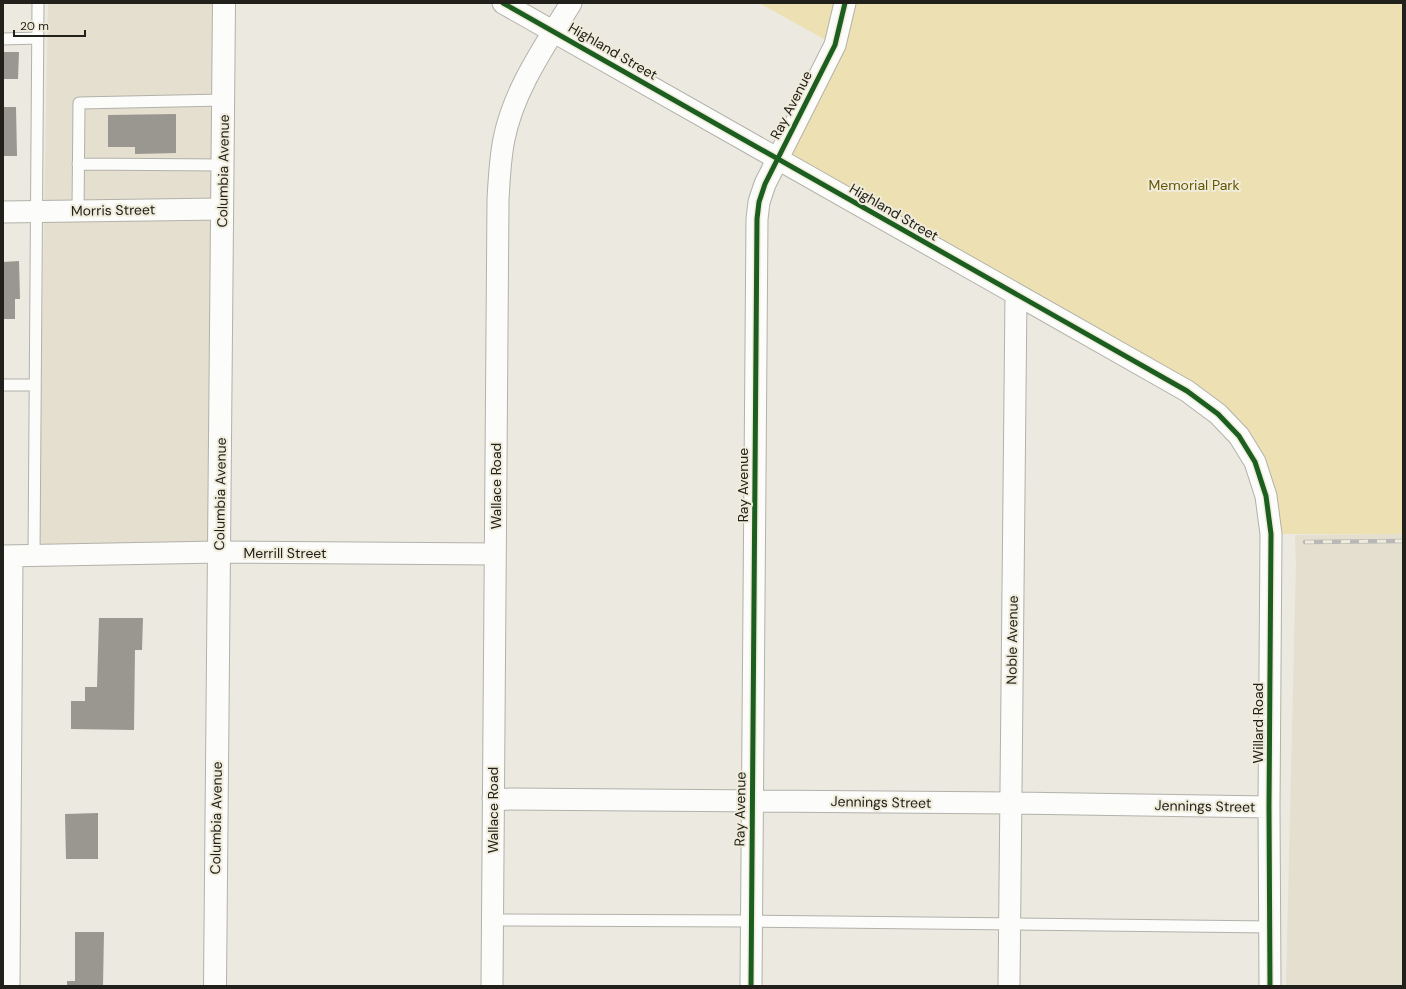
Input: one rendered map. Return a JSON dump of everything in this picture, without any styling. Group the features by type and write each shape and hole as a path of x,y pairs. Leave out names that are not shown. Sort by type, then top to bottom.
{"street":[{"name":"Columbia Avenue","path":"215,986 224,3"},
{"name":"Highland Street","path":"503,3 1187,391 1218,414 1239,436 1255,462"},
{"name":"Wallace Road","path":"492,986 498,208 500,171 504,138 516,102 528,74 571,3"},
{"name":"Ray Avenue","path":"750,986 757,219 759,202 765,184 835,45 845,3"},
{"name":"Morris Street","path":"3,212 222,209"},
{"name":"Noble Avenue","path":"1009,986 1016,294"},
{"name":"Willard Road","path":"1255,462 1266,496 1271,534 1269,807 1270,986"},
{"name":"Merrill Street","path":"8,556 219,552 495,554"},
{"path":"8,556 6,911 9,986"},
{"name":"Jennings Street","path":"493,799 1010,803 1269,807"}],"lane":[{"path":"34,556 38,3"},
{"path":"3,39 38,38"},
{"path":"78,211 79,103 224,100"},
{"path":"78,164 223,165"},
{"path":"3,385 35,385"},
{"path":"492,920 751,921 1270,927"}],"shaded area":[{"path":"48,3 219,3 215,548 38,551"},
{"path":"1403,534 1403,986 1286,986 1296,564 1295,535"}],"green space":[{"name":"Memorial Park","path":"759,3 1403,3 1403,534 1271,534 1266,496 1218,414 777,159 835,45"}],"building":[{"path":"3,52 19,52 18,79 3,79"},
{"path":"3,107 16,107 17,156 3,156"},
{"path":"176,114 176,153 135,154 135,147 108,147 108,115"},
{"path":"19,261 20,299 15,299 15,319 3,319 3,262"},
{"path":"99,618 143,618 142,650 135,650 134,730 71,729 71,701 85,701 85,687 97,687"},
{"path":"98,813 98,859 66,859 65,814"},
{"path":"75,932 104,932 103,986 67,986 67,981 75,981"}],"railway":[{"path":"1305,542 1403,541"}],"cycle path":[{"path":"503,3 1187,391 1218,414 1239,436 1255,462 1266,496 1271,534 1269,807 1270,986"},
{"path":"751,986 757,219 759,202 765,184 835,45 845,3"}]}
